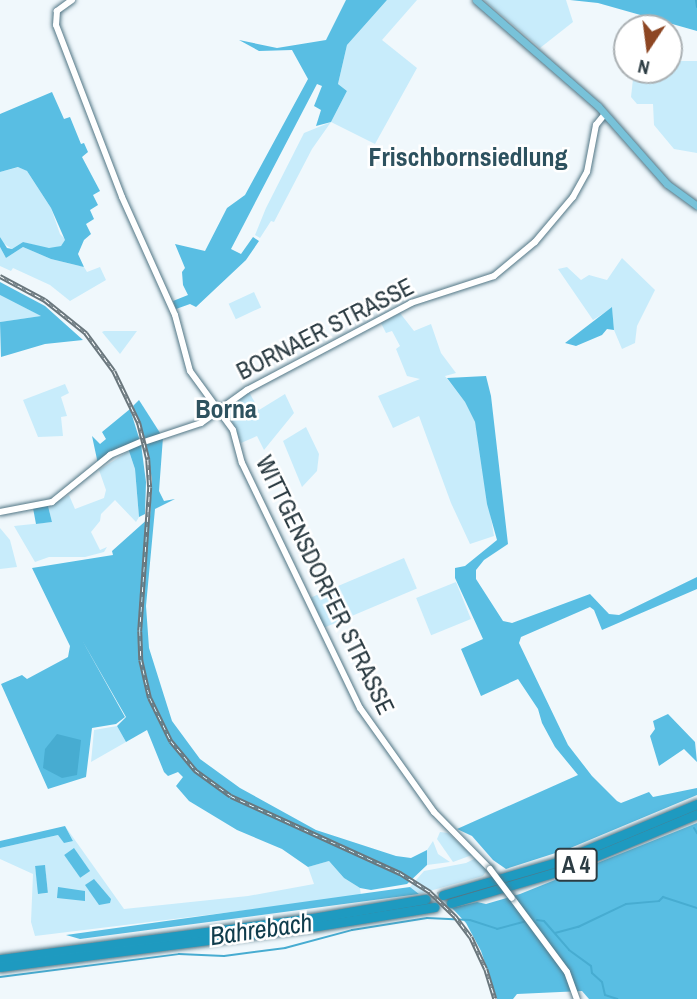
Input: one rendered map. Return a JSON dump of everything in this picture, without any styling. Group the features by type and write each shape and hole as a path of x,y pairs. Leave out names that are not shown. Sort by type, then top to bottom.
{"highway":[{"name":"A 4","path":"443,895 570,858 697,804"},
{"name":"A 4","path":"451,903 560,871 697,814"},
{"path":"0,959 320,917 425,900"},
{"path":"0,967 317,926 434,907"}],"main road":[{"path":"476,0 605,114 667,184 697,206"}],"street":[{"name":"WITTGENSDORFER STRASSE","path":"72,0 57,11 55,25 122,197 175,315 190,371 233,430 246,470 360,708 434,813 489,869 512,898 567,972 577,999"},
{"name":"BORNAER STRASSE","path":"0,512 52,502 110,455 196,425 217,409 291,365 411,303 486,280 519,258 551,223 585,178 596,125 605,114"}],"shaded area":[{"path":"346,0 387,0 347,45 338,84 347,91 331,122 316,126 321,110 314,106 322,86 317,84 231,249 241,254 253,237 259,241 246,260 196,307 190,304 176,309 173,301 188,295 183,285 182,272 185,268 175,244 205,251 227,208 245,195 308,79 292,50 259,51 239,40 277,48 326,40"},
{"path":"387,0 417,0 382,40 417,68 375,144 331,122 347,91 338,84 347,45"},
{"path":"484,0 566,0 573,22 540,48"},
{"path":"570,0 697,0 697,31 683,27 683,14 637,14 598,3"},
{"path":"683,61 697,61 697,153 674,149 654,125 653,104 637,104 631,97 632,84 683,84"},
{"path":"52,92 64,119 70,117 81,144 84,143 88,152 82,157 100,191 93,195 98,205 90,210 94,219 86,224 91,234 84,240 78,254 84,267 51,259 23,247 6,258 0,247 0,237 7,248 12,249 23,242 49,248 61,246 65,240 51,208 27,171 18,167 0,172 0,114"},
{"path":"331,122 312,149 274,222 271,221 260,238 255,235 304,133"},
{"path":"19,167 27,171 51,208 60,234 66,240 61,246 49,249 23,242 12,249 3,243 0,237 0,172"},
{"path":"0,247 6,258 23,247 51,259 84,267 87,272 100,267 106,280 70,301 50,285 13,268 11,271 0,266"},
{"path":"622,258 655,290 637,326 635,343 622,349 614,330 612,308 593,320 558,269 567,267 581,280 589,275 607,280"},
{"path":"0,282 45,306 83,340 45,344 1,357 0,322 41,316 0,295"},
{"path":"254,292 261,307 236,319 229,304"},
{"path":"0,295 42,316 0,322"},
{"path":"612,307 614,330 607,329 602,335 576,346 565,343"},
{"path":"400,313 414,331 431,324 441,353 456,373 445,376 465,402 475,422 494,536 470,544 451,503 419,416 393,428 378,396 420,379 407,376 396,349 400,346 392,331 386,333 381,323"},
{"path":"137,331 120,354 102,332"},
{"path":"486,376 491,396 508,544 484,560 476,570 476,579 503,621 512,623 590,594 609,614 619,615 697,577 697,589 602,630 594,610 590,607 521,637 519,643 568,745 592,776 617,801 621,803 649,792 653,797 697,788 697,795 568,849 506,869 493,860 472,836 457,829 578,775 555,747 538,709 518,679 481,696 461,649 483,639 455,578 455,568 465,566 497,540 487,504 475,422 465,402 447,378"},
{"path":"65,384 69,393 61,397 67,416 61,417 63,436 38,437 23,400"},
{"path":"249,392 259,410 285,394 294,413 264,450 257,436 241,443 229,414 228,406"},
{"path":"139,400 162,436 145,439 133,406"},
{"path":"130,409 140,441 98,464 92,436 100,444 106,439 102,432"},
{"path":"306,427 319,454 317,471 302,487 283,441"},
{"path":"163,437 159,491 164,501 175,499 155,509 146,606 149,648 172,721 200,759 240,788 316,830 396,856 411,858 427,850 427,865 407,884 371,890 360,888 344,878 329,861 308,867 282,849 237,830 189,801 176,786 183,777 178,772 168,776 164,772 147,730 126,742 117,726 126,717 82,640 125,717 116,724 92,728 86,777 48,789 1,684 22,675 27,679 68,657 70,646 32,568 113,555 112,551 150,517 152,480 146,442"},
{"path":"141,444 146,482 145,514 139,517 135,469 129,451 130,447"},
{"path":"129,451 135,469 139,517 136,522 115,500 101,514 100,521 91,532 100,550 107,547 104,552 85,557 49,557 35,562 14,526 52,522 48,506 69,495 75,509 104,498 106,490 99,470"},
{"path":"48,506 52,522 36,524 33,508"},
{"path":"0,528 10,540 17,567 0,569"},
{"path":"404,558 417,588 324,628 311,597"},
{"path":"456,582 471,619 431,635 416,598"},
{"path":"668,714 695,742 697,762 684,749 659,766 650,736 655,729 653,721"},
{"path":"117,726 126,742 91,762 94,730"},
{"path":"57,734 81,740 77,775 62,778 43,768 45,749"},
{"path":"697,823 697,999 589,999 582,991 517,994 513,999 497,999 481,951 466,923 452,908 477,902 486,904 520,894"},
{"path":"65,826 124,909 248,896 314,884 308,867 329,861 344,878 360,888 361,896 35,936 31,922 33,874 0,859 0,848 58,835 73,841","holes":["45,866 48,893 39,894 35,867"]},
{"path":"65,826 73,841 64,843 58,835 0,848 0,841"},
{"path":"440,832 448,833 472,855 453,862 437,839"},
{"path":"433,841 438,854 450,862 427,865 427,850"},
{"path":"74,848 90,871 80,878 64,855"},
{"path":"476,858 487,870 483,876 419,894 410,887 424,871 466,863"},
{"path":"45,865 48,893 38,894 35,866"},
{"path":"94,879 111,899 110,903 99,905 85,885"},
{"path":"58,887 85,891 85,901 57,898"},
{"path":"410,887 419,894 80,939 66,935"}],"waterway":[{"path":"696,0 697,7"},
{"path":"694,828 697,833"},
{"path":"555,933 578,927 626,904 659,901 663,897 697,908"},
{"name":"Bahrebach","path":"0,977 179,954 224,956 285,948 352,930 427,918 470,920 497,929 524,922"},
{"name":"Bahrebach","path":"537,920 544,921 569,950 591,966 592,973 602,982 605,995 617,999"}],"tunnel":[{"path":"425,899 443,895"}],"railway":[{"path":"0,276 45,300 86,333 114,371 139,423 148,460 150,487 140,631 141,660 150,698 171,741 195,770 231,796 400,873 430,892 455,916 471,937 486,969 495,999"}],"district":[{"name":"Frischbornsiedlung","path":"468,157"},
{"name":"Borna","path":"226,409"}]}
